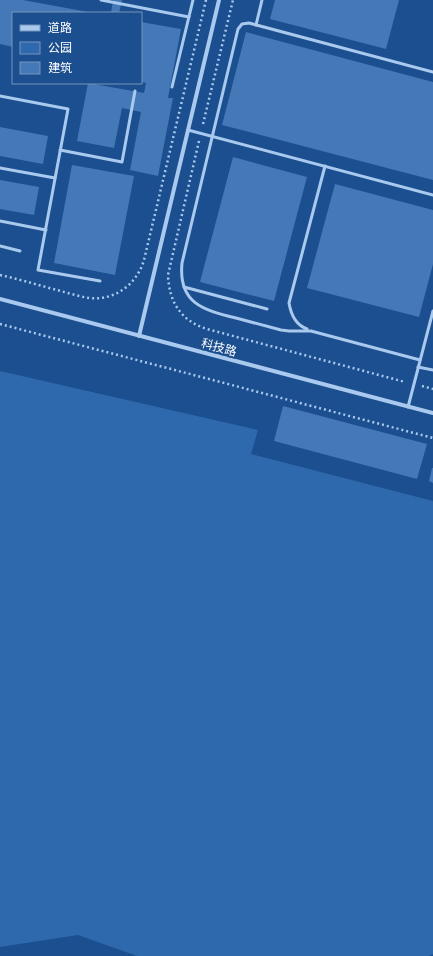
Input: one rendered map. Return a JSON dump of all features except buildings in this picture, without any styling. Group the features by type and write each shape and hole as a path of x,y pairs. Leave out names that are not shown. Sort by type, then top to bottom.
{"street":[{"path":"139,336 219,0"},
{"name":"科技路","path":"0,299 433,414"}],"lane":[{"path":"101,0 189,17"},
{"path":"172,87 193,0"},
{"path":"256,25 262,0"},
{"path":"311,331 281,330 212,312 200,307 191,299 184,287 182,263 238,29 242,24 249,23 433,72"},
{"path":"60,150 122,162 135,91"},
{"path":"0,96 68,109 38,270 100,281"},
{"path":"188,130 433,195"},
{"path":"325,166 289,303 293,318 298,324 311,331 420,360"},
{"path":"0,168 55,178"},
{"path":"0,221 46,230"},
{"path":"0,246 20,251"},
{"path":"184,287 267,309"},
{"path":"408,407 433,311"},
{"path":"418,366 433,370"}],"path":[{"path":"0,274 82,296 96,298 110,296 117,293 124,289 134,279 142,267 144,260 206,0"},
{"path":"202,130 233,0"},
{"path":"200,138 168,275 170,291 176,306 181,312 192,323 200,327 410,383"},
{"path":"0,324 433,438"},
{"path":"418,385 433,389"}],"green space":[{"path":"0,371 258,430 251,454 433,501 433,954 429,956 137,956 78,935 0,947"}]}
